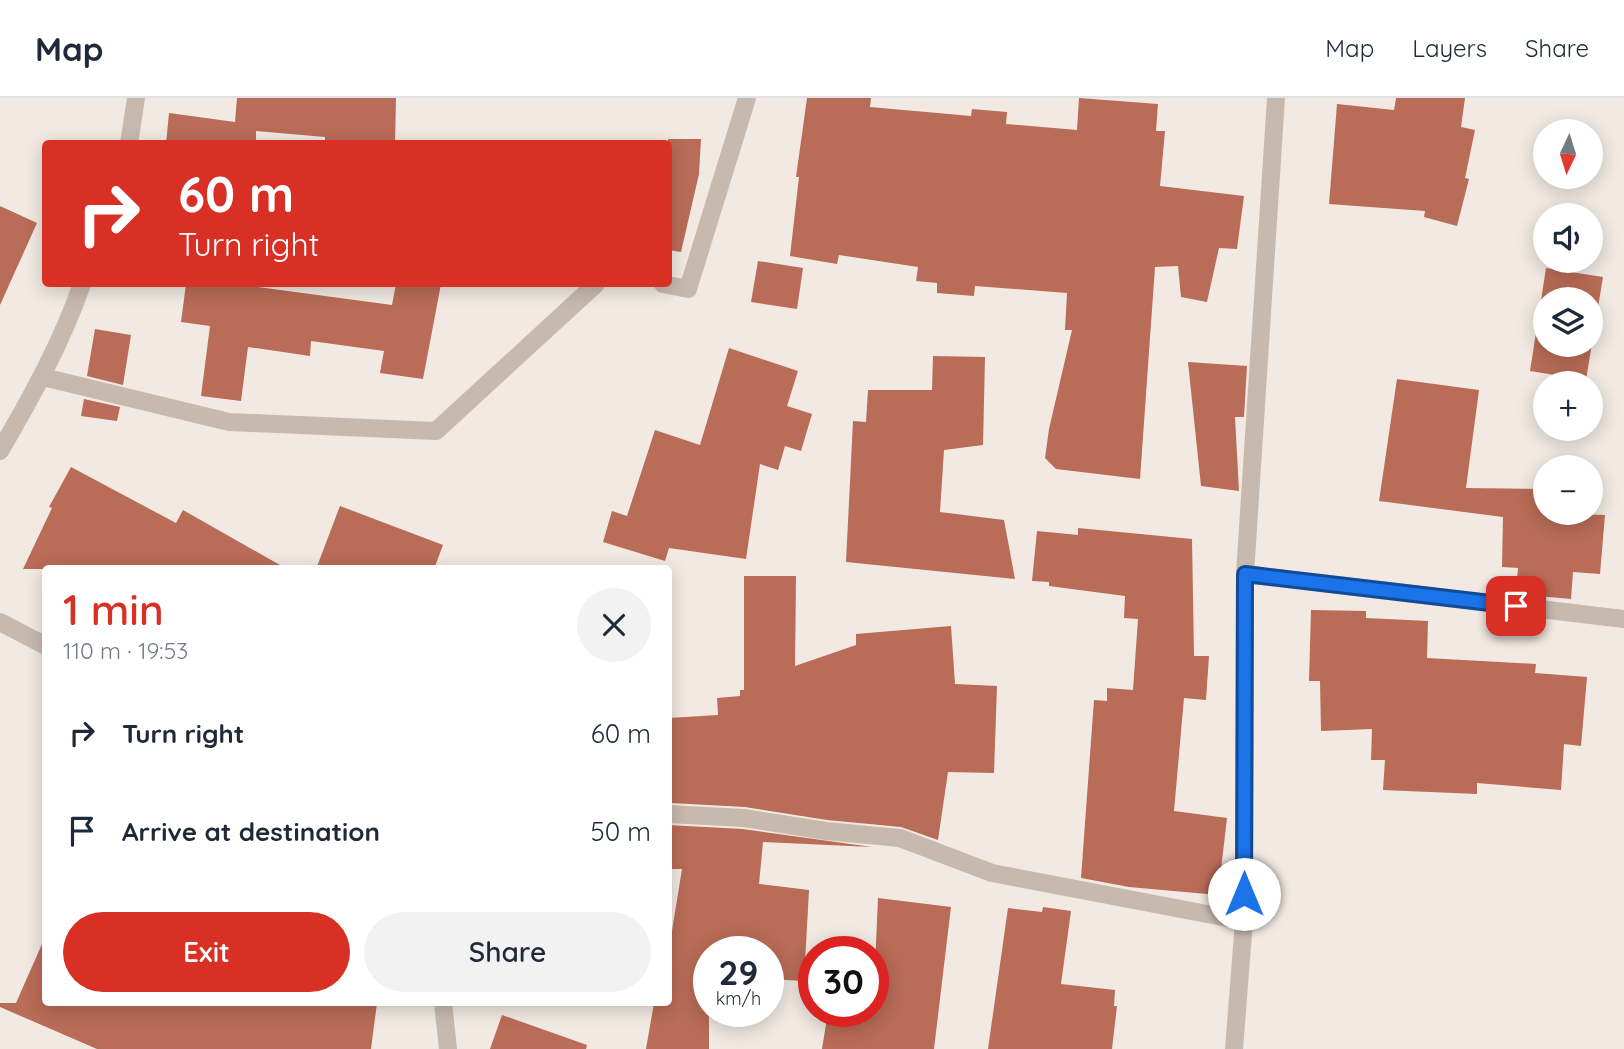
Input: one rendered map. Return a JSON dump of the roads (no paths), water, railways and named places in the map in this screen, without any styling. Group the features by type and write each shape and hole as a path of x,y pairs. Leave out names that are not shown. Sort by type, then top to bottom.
{"street":[{"path":"130,140 136,98"},
{"path":"672,286 688,289 747,98"},
{"path":"1234,1049 1244,921 1245,574 1276,98"},
{"path":"0,451 43,377 66,330 81,287"},
{"path":"43,377 229,422 436,431 593,287"},
{"path":"1245,574 1624,619"},
{"path":"0,622 42,644"},
{"path":"672,814 744,818 826,831 900,838 992,873 1244,921"},
{"path":"443,1006 448,1049"}]}
